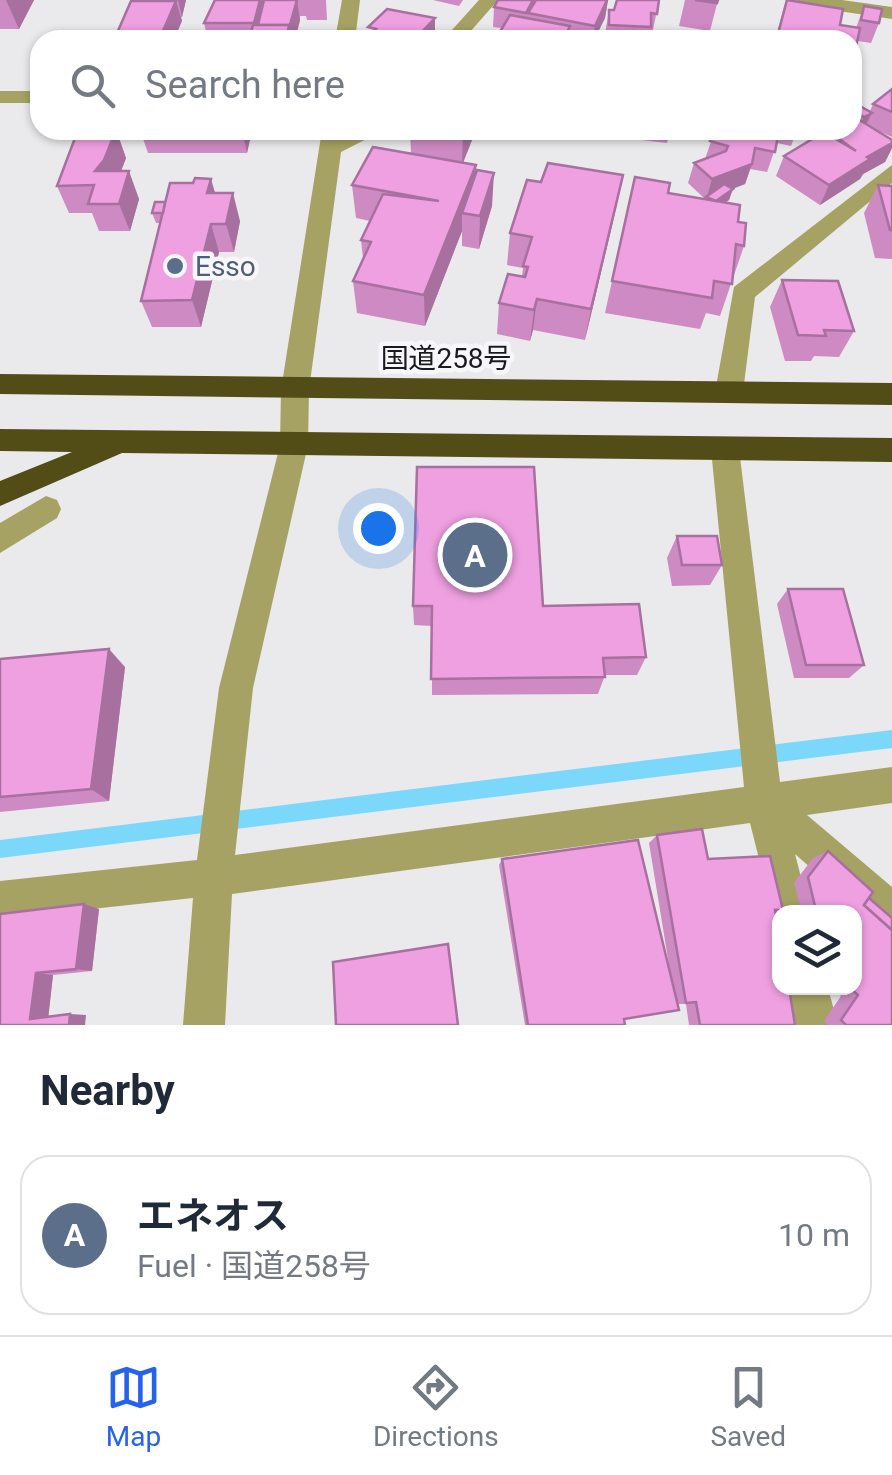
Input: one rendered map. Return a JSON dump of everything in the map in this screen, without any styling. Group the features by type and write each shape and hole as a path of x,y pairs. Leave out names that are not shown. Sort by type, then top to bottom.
{"highway":[{"name":"国道258号","path":"0,384 892,394"},
{"path":"0,440 892,450"},
{"path":"0,494 127,442"}],"street":[{"path":"346,30 350,0"},
{"path":"462,30 489,0"},
{"path":"805,0 892,13"},
{"path":"0,97 30,97"},
{"path":"204,1025 216,862 236,688 294,446 295,390 332,140"},
{"path":"729,392 743,292 892,172"},
{"path":"724,449 763,791 788,905"},
{"path":"0,540 46,509"},
{"path":"0,900 216,862 763,791 892,785"},
{"path":"763,791 892,912"},
{"path":"810,995 816,1025"}],"building":[{"path":"215,0 260,0 254,23 204,23"},
{"path":"264,0 297,0 289,28 258,25"},
{"path":"498,0 533,0 526,13 494,7"},
{"path":"536,0 607,0 595,26 528,13"},
{"path":"617,0 659,0 657,14 651,13 651,27 609,25 609,10 614,10"},
{"path":"787,0 843,9 840,25 860,28 860,30 779,30"},
{"path":"131,1 176,1 163,30 118,30"},
{"path":"864,6 882,9 879,23 861,20"},
{"path":"387,9 435,18 424,30 368,27"},
{"path":"510,15 570,26 568,30 501,30"},
{"path":"253,25 289,25 288,30 252,30"},
{"path":"892,89 892,112 873,104"},
{"path":"862,122 892,140 829,185 784,156 811,140 837,140 856,151 841,140 862,140"},
{"path":"74,140 112,140 95,171 129,171 119,204 88,204 94,185 57,186"},
{"path":"777,140 775,152 755,148 752,164 712,179 694,163 726,151 728,146 710,141"},
{"path":"373,147 476,165 424,295 353,281 371,242 361,240 383,194 439,201 352,185"},
{"path":"548,163 623,175 591,309 537,299 534,310 499,303 508,274 525,277 528,267 523,266 532,237 510,233 527,180 541,182"},
{"path":"477,170 494,173 480,216 462,213"},
{"path":"635,177 670,183 668,193 740,205 738,222 746,223 744,246 736,244 732,284 714,281 712,298 612,281"},
{"path":"195,178 211,179 207,193 233,193 226,224 211,224 192,300 141,301 170,183 193,183"},
{"path":"724,184 733,189 716,201 706,197"},
{"path":"878,185 892,186 892,230 890,230"},
{"path":"155,202 165,202 163,213 152,213"},
{"path":"782,280 838,281 854,331 824,330 826,336 798,335"},
{"path":"417,467 534,467 543,606 639,604 646,657 603,658 605,677 431,679 432,606 413,606"},
{"path":"677,536 717,536 722,565 682,565"},
{"path":"788,589 843,589 864,665 806,665"},
{"path":"109,649 91,789 0,797 0,659"},
{"path":"702,829 708,859 770,856 782,905 772,905 772,995 790,995 795,1025 700,1025 696,1002 686,1003 657,835"},
{"path":"638,840 679,1010 624,1019 625,1025 528,1025 502,859"},
{"path":"828,851 873,892 864,905 892,930 892,1025 846,1025 841,1020 858,995 862,995 862,905 815,905 808,877"},
{"path":"869,898 892,918 892,930 864,905"},
{"path":"84,904 76,969 36,973 30,1019 70,1014 69,1025 0,1025 0,914"},
{"path":"448,944 458,1025 336,1025 333,962"}],"waterway":[{"path":"0,849 892,739"}],"place":[{"name":"Esso","path":"175,266"},
{"name":"エネオス","path":"475,555"}]}
